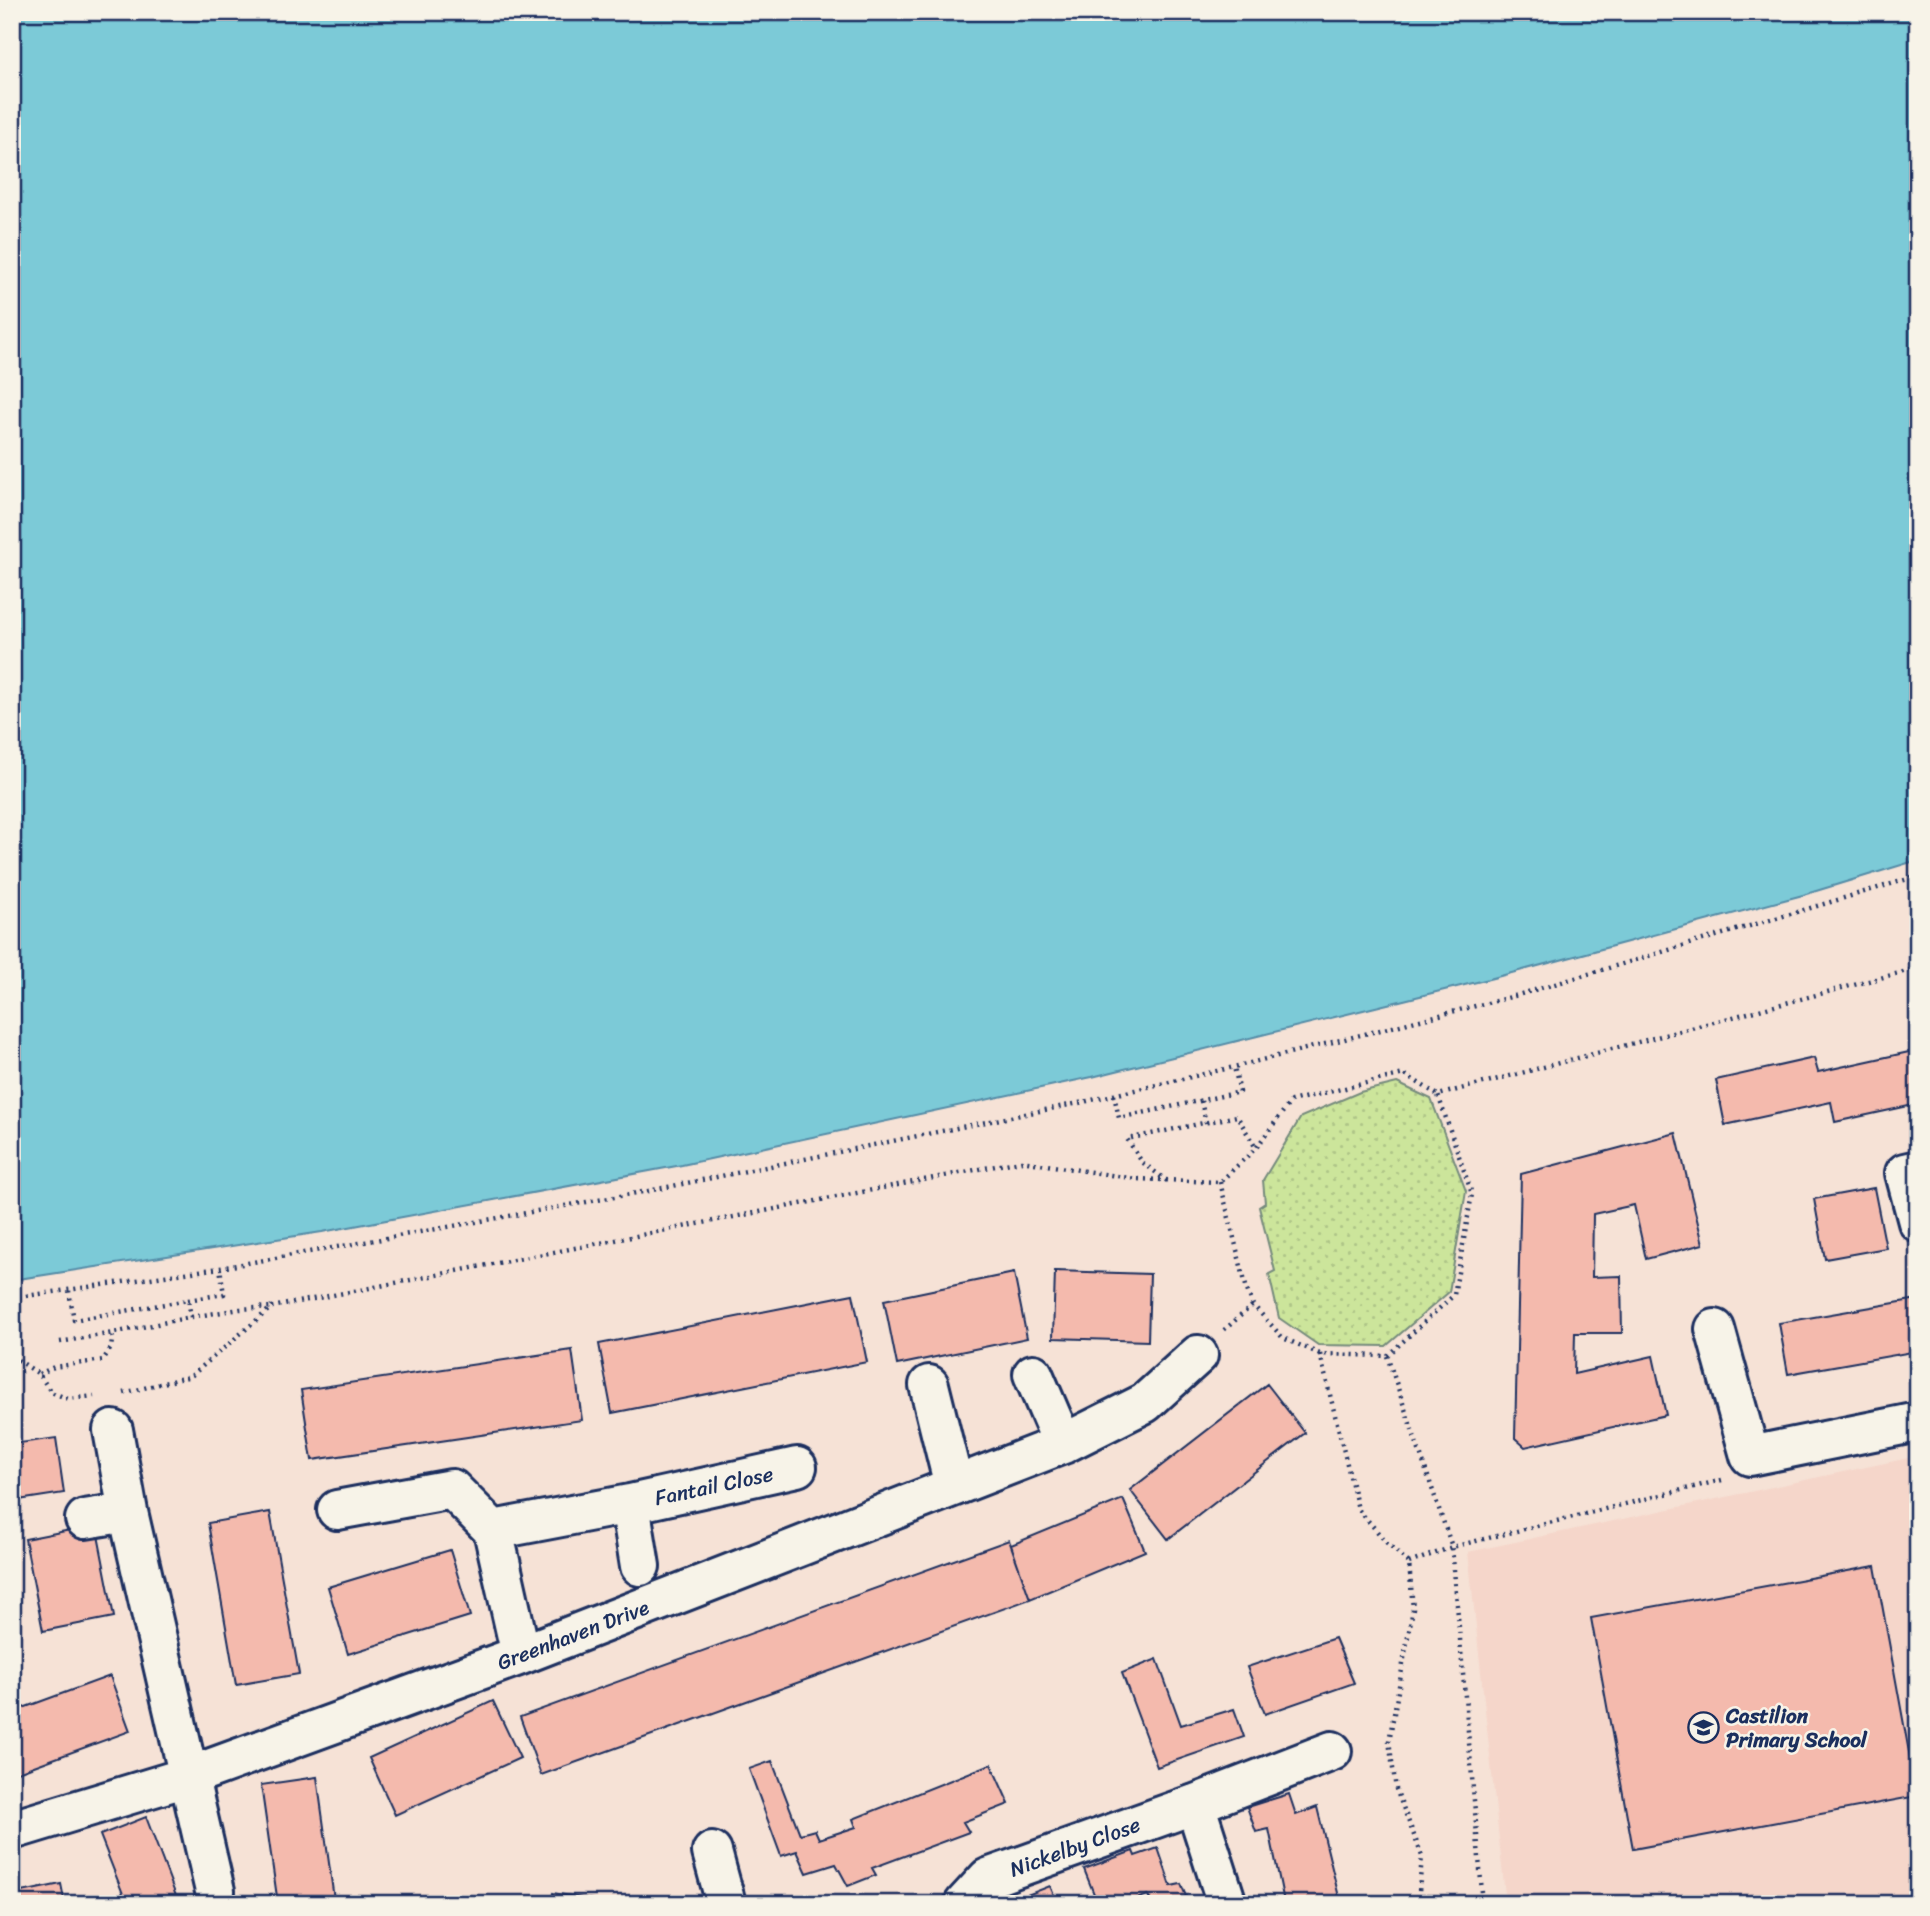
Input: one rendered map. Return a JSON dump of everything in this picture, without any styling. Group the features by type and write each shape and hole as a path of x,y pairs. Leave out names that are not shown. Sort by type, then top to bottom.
{"street":[{"path":"1918,1170 1905,1173 1918,1222"},
{"path":"1715,1329 1750,1457 1918,1422"},
{"name":"Greenhaven Drive","path":"12,1830 190,1776 521,1656 1063,1444 1145,1403 1198,1355"},
{"path":"1033,1374 1063,1444"},
{"path":"929,1385 954,1486"},
{"path":"112,1406 128,1512 215,1891"},
{"name":"Fantail Close","path":"493,1530 630,1504 797,1467"},
{"path":"337,1510 452,1489 493,1530 521,1656"},
{"name":"Fantail Close","path":"630,1504 640,1566"},
{"path":"85,1519 128,1512"},
{"name":"Nickelby Close","path":"964,1904 988,1878 1195,1804 1332,1751"},
{"path":"1195,1804 1227,1904"},
{"path":"712,1852 730,1902"}],"path":[{"path":"12,1298 220,1268 648,1191 1114,1095 1511,997 1918,876"},
{"path":"1438,1095 1918,968"},
{"path":"1114,1095 1119,1118 1240,1093 1234,1067"},
{"path":"60,1342 191,1317 272,1307 1021,1161 1136,1180 1220,1182 1256,1148 1291,1101 1404,1074 1438,1095 1472,1194 1454,1295 1388,1356 1320,1354 1283,1338 1253,1305 1220,1182"},
{"path":"1201,1101 1206,1123"},
{"path":"1167,1181 1142,1162 1127,1139 1237,1116 1256,1148"},
{"path":"69,1291 74,1320 224,1294 220,1268"},
{"path":"188,1300 191,1317"},
{"path":"12,1356 39,1374 51,1392 68,1399 112,1406 131,1392 191,1376 272,1307"},
{"path":"39,1374 54,1367 103,1360 111,1348 113,1332"},
{"path":"1320,1354 1358,1509 1387,1543 1409,1563 1413,1609 1389,1741 1396,1789 1422,1856 1418,1904"},
{"path":"1388,1356 1452,1547 1483,1902 1455,1904"},
{"path":"1409,1563 1452,1547 1723,1479 1750,1457"}],"shaded area":[{"name":"Castilion Primary School","path":"1918,1456 1918,1904 1506,1904 1468,1552"}],"green space":[{"path":"1397,1083 1431,1099 1466,1191 1449,1292 1386,1346 1318,1345 1279,1318 1269,1274 1275,1271 1259,1207 1265,1203 1263,1180 1301,1117 1360,1092"}],"water":[{"path":"12,12 1918,12 1918,860 1803,895 1493,978 1092,1077 682,1165 322,1232 12,1280"}],"building":[{"path":"1918,1050 1918,1104 1835,1122 1831,1102 1725,1125 1716,1080 1814,1058 1818,1072"},
{"path":"1676,1133 1703,1244 1646,1259 1634,1205 1593,1214 1592,1277 1621,1276 1622,1333 1575,1333 1574,1374 1653,1356 1666,1415 1525,1447 1515,1438 1521,1174"},
{"path":"1874,1188 1886,1248 1825,1259 1814,1199"},
{"path":"1055,1271 1150,1274 1148,1341 1053,1338"},
{"path":"1014,1273 1027,1338 897,1365 884,1300"},
{"path":"853,1294 867,1362 612,1413 599,1344"},
{"path":"1918,1299 1918,1351 1788,1374 1779,1323"},
{"path":"572,1350 582,1420 312,1460 301,1390"},
{"path":"1267,1384 1305,1433 1168,1539 1130,1490"},
{"path":"56,1438 64,1493 12,1501 12,1444"},
{"path":"1123,1499 1145,1551 1030,1599 1011,1545"},
{"path":"270,1512 299,1674 236,1685 208,1523"},
{"path":"96,1525 114,1617 43,1631 25,1539"},
{"path":"1009,1540 1030,1599 541,1775 520,1717"},
{"path":"450,1550 470,1616 348,1654 328,1587"},
{"path":"1875,1566 1917,1796 1633,1849 1591,1618"},
{"path":"1335,1638 1354,1683 1265,1714 1247,1667"},
{"path":"1157,1659 1181,1725 1234,1709 1244,1737 1157,1767 1122,1673"},
{"path":"110,1676 130,1731 12,1774 12,1712"},
{"path":"493,1701 520,1758 395,1815 369,1758"},
{"path":"772,1761 800,1834 815,1830 819,1839 856,1827 853,1819 991,1764 1009,1804 963,1822 969,1832 872,1868 876,1875 848,1886 836,1864 807,1873 797,1851 781,1856 749,1769"},
{"path":"317,1777 334,1899 278,1904 261,1785"},
{"path":"1289,1794 1296,1815 1317,1807 1339,1897 1333,1898 1335,1904 1284,1902 1269,1829 1256,1832 1247,1807"},
{"path":"146,1817 179,1904 127,1904 100,1835"},
{"path":"1158,1848 1171,1886 1181,1884 1189,1904 1152,1904 1148,1895 1122,1904 1098,1904 1084,1869 1133,1851 1135,1856"},
{"path":"61,1884 65,1904 12,1904 12,1894"},
{"path":"1050,1886 1058,1904 1025,1904 1022,1897"},
{"path":"553,1893 594,1900 594,1904 551,1904"}],"place":[{"name":"Castilion Primary School","path":"1703,1728"}]}
